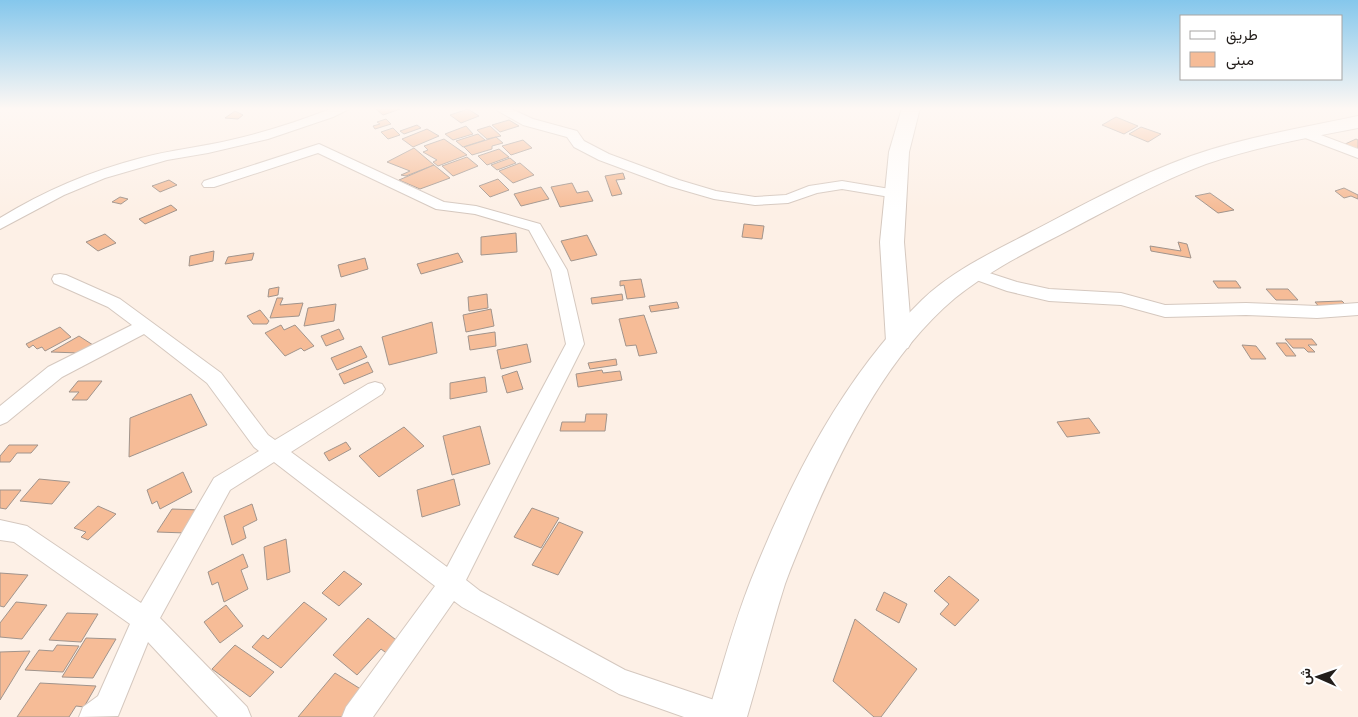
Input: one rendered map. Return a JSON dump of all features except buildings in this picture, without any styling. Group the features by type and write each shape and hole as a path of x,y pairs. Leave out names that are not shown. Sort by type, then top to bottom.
{"main road":[{"path":"899,341 892,242 899,152 902,141"},
{"path":"726,717 768,584 804,502 836,437 867,386 899,341 932,305 974,273 1009,252 1110,199 1198,160 1265,141"}],"street":[{"path":"0,224 59,191 103,174 166,155 211,149 245,141"},
{"path":"578,141 604,157 674,183 714,195 756,201 788,199 814,189 842,185 896,194"},
{"path":"1326,141 1358,154"},
{"path":"209,184 319,148 442,206 476,210 535,227 559,270 575,344 451,584 356,717"},
{"path":"974,273 1013,287 1049,295 1121,299 1165,311 1246,309 1317,312 1358,309"},
{"path":"60,279 114,303 214,378 261,441 471,599 619,681 726,717"},
{"path":"0,417 55,372 145,326"},
{"path":"93,717 108,706 146,620 222,484 375,389"},
{"path":"0,530 19,533 146,620 237,717"}]}
